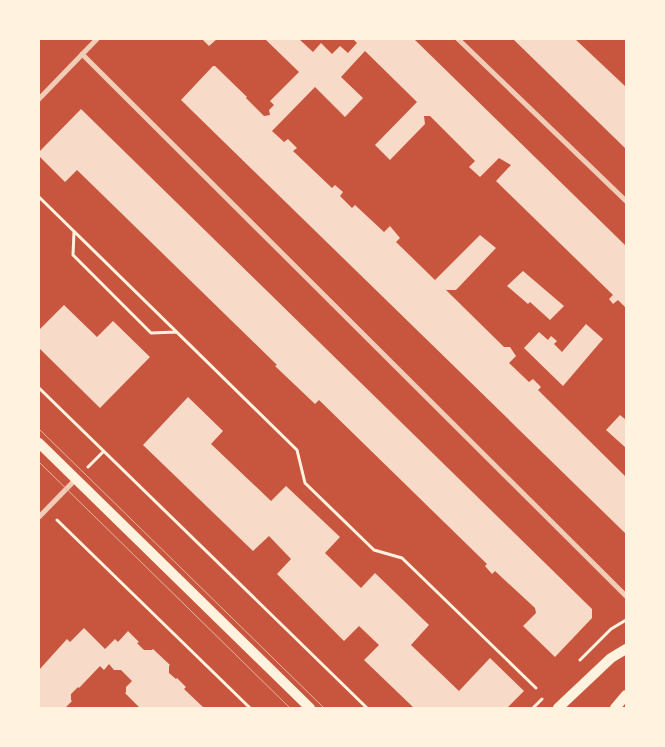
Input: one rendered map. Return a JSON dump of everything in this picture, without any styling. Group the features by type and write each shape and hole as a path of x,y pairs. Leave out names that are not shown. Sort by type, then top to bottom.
{"main road":[{"path":"39,442 310,708"},
{"path":"558,708 611,658 626,649"},
{"path":"615,708 626,695"}],"street":[{"path":"39,99 97,39"},
{"path":"458,39 626,201"},
{"path":"82,54 626,596"},
{"path":"39,517 76,479"}],"path":[{"path":"39,197 297,450 305,483 374,550 402,558 536,688"},
{"path":"74,231 73,255 151,333 176,332"},
{"path":"39,388 367,708"},
{"path":"56,518 250,708"},
{"path":"611,629 626,620"}],"building":[{"path":"202,39 217,39 209,46"},
{"path":"265,39 299,39 313,52 321,43 332,54 340,46 348,53 357,43 353,39 414,39 626,246 626,308 618,300 613,304 609,299 613,295 496,181 511,165 499,158 480,177 469,167 475,161 430,116 424,116 425,124 390,160 375,145 417,102 365,51 341,77 363,98 345,117 315,87 272,131 284,142 288,139 297,148 293,151 332,188 335,185 343,192 340,196 352,208 355,205 384,232 390,226 400,238 396,242 435,280 480,235 496,248 456,290 446,290 504,347 510,347 516,356 509,363 529,382 533,379 541,387 538,390 626,477 626,534 181,100 215,66 264,116 270,115 269,110 274,105 270,101 299,72"},
{"path":"513,39 575,39 626,87 626,149"},
{"path":"81,109 592,609 592,618 555,657 523,626 536,613 535,608 495,571 492,574 485,566 487,564 319,400 315,404 275,366 277,365 77,170 65,182 39,156 39,152"},
{"path":"523,271 564,306 550,320 530,302 528,304 507,286"},
{"path":"64,305 97,337 113,321 150,357 100,408 39,348 39,330"},
{"path":"586,324 603,339 563,386 524,348 539,332 548,340 551,336 557,341 554,344 562,352"},
{"path":"188,397 223,431 211,444 271,501 286,486 340,537 325,553 361,588 375,573 429,625 411,645 459,691 490,658 524,691 507,708 414,708 364,660 379,645 359,626 344,641 277,574 291,559 269,536 253,551 143,445"},
{"path":"620,415 626,420 626,448 606,430"},
{"path":"84,628 105,649 115,639 118,642 128,631 144,650 153,649 170,665 169,673 186,687 184,689 204,708 140,708 125,693 126,687 132,681 121,670 114,670 109,664 104,670 100,666 71,694 72,701 65,708 39,708 39,670 67,639 70,642"}],"tram line":[{"path":"39,429 324,708"},
{"path":"39,462 290,708"}]}
